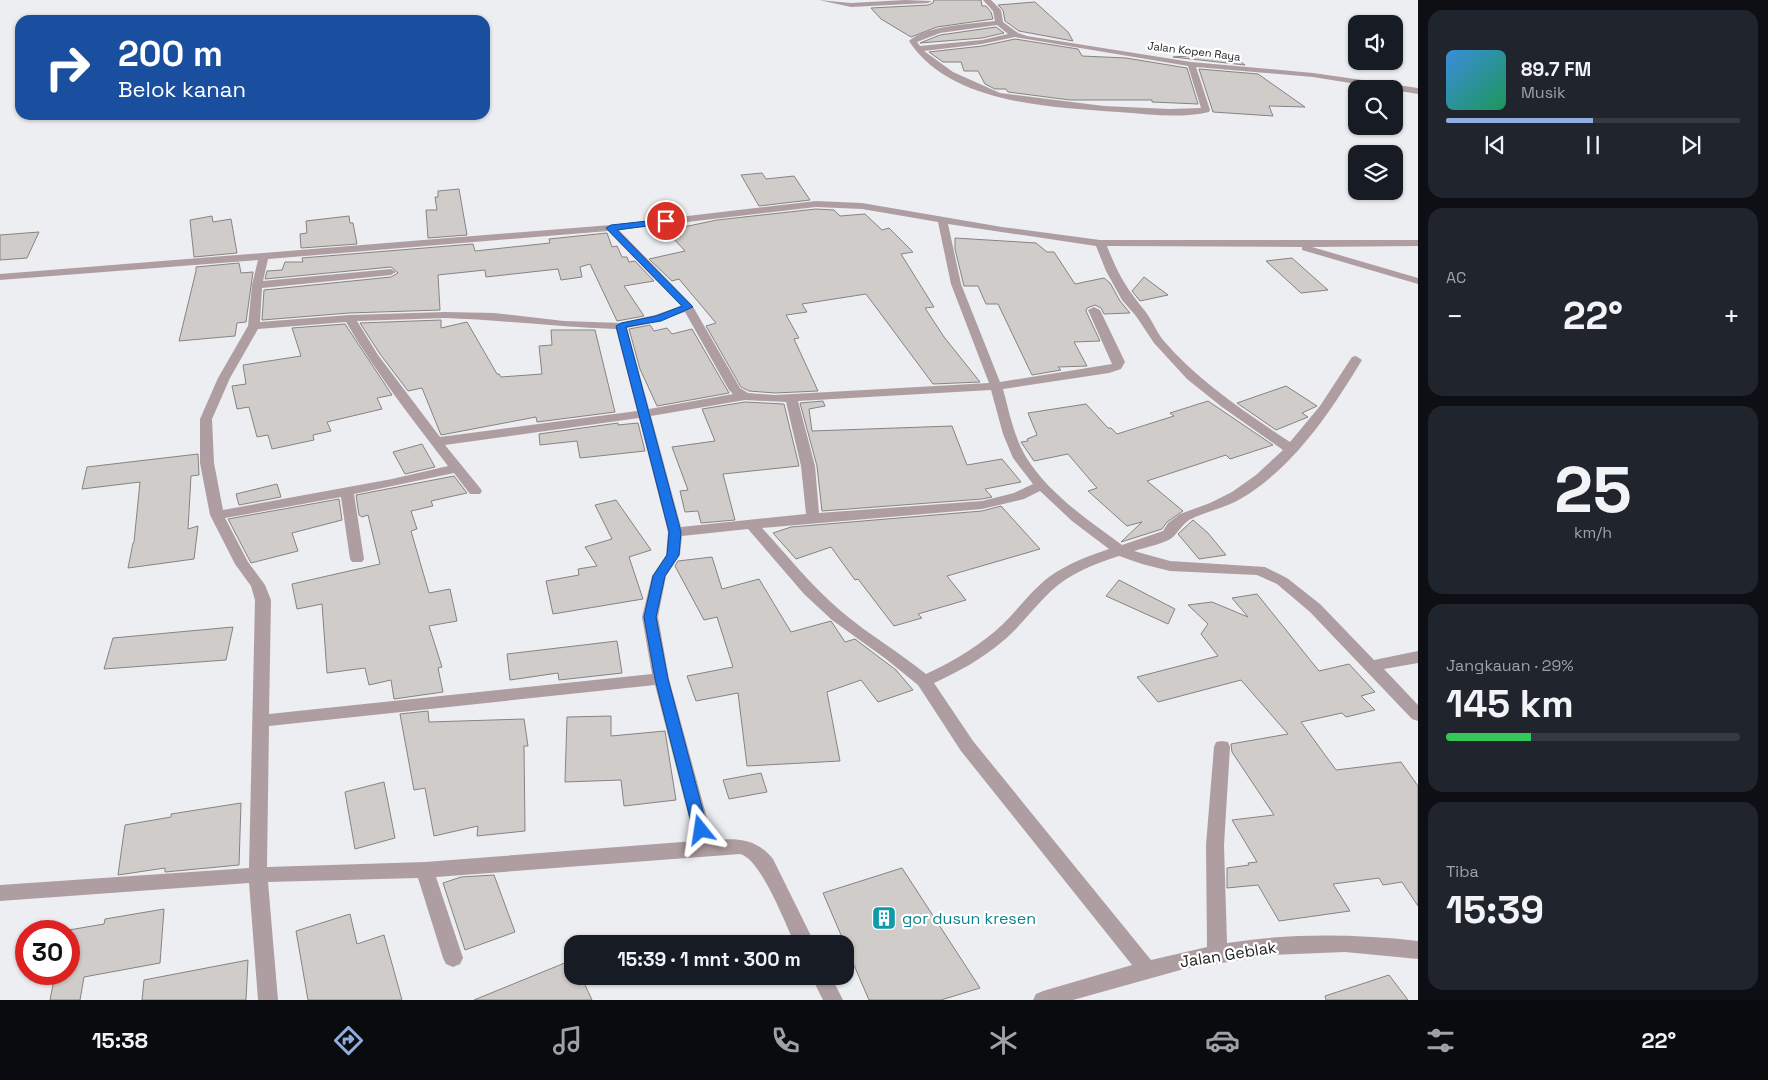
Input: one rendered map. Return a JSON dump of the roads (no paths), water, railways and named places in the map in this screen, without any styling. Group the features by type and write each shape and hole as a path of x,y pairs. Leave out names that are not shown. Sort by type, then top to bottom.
{"street":[{"path":"823,0 851,5 928,1"},
{"name":"Jalan Kopen Raya","path":"987,0 997,10 999,23 1015,35 1191,64 1313,74 1418,92"},
{"path":"999,23 939,32 916,38 913,41 926,59 947,71 1005,97 1176,113 1194,113 1206,109 1191,64"},
{"path":"918,49 966,44 1015,35"},
{"path":"0,277 611,228 816,204 862,206 1038,236 1100,243 1418,243"},
{"path":"942,219 956,284 996,386 1013,444 1026,468 1041,485 1077,518 1121,551 1147,561 1170,566 1237,568 1268,573 1302,596 1418,715"},
{"path":"611,228 688,307 731,385 745,396"},
{"path":"1100,243 1111,270 1128,300 1141,314 1158,341 1191,376 1226,404 1291,450"},
{"path":"1291,243 1418,281"},
{"path":"264,255 257,285 254,326 220,387 206,419 207,463 218,515 242,564 258,585 263,600 258,875 268,1000"},
{"path":"257,285 391,272"},
{"path":"254,326 349,318 445,315 494,316 564,324 621,326 658,318 688,307"},
{"path":"436,442 643,414 745,396 791,399 996,386 1117,366 1119,362 1117,355 1094,310"},
{"path":"349,318 372,356 475,491"},
{"path":"621,326 675,532 673,555 659,576 650,617 661,679 706,848"},
{"path":"924,680 957,665 988,645 1006,630 1042,592 1062,576 1084,565 1162,536 1180,519 1222,504 1244,491 1291,450 1330,404 1356,360"},
{"path":"791,399 808,466 813,518"},
{"path":"218,515 458,468"},
{"path":"675,532 813,518 974,506 1014,498 1041,485"},
{"path":"347,491 357,559"},
{"path":"752,525 809,590 837,616 924,680 967,746 1148,969"},
{"path":"1371,666 1418,657"},
{"path":"260,721 661,679"},
{"path":"1218,953 1215,845 1222,747"},
{"path":"0,894 258,875 425,870 740,846 750,847 758,852 766,864 801,935"},
{"path":"425,870 453,958"},
{"name":"Jalan Geblak","path":"1043,1000 1148,969 1218,953 1312,943 1362,943 1418,950"},
{"path":"826,985 833,1000"}],"place":[{"name":"gor dusun kresen","path":"884,918"}]}
